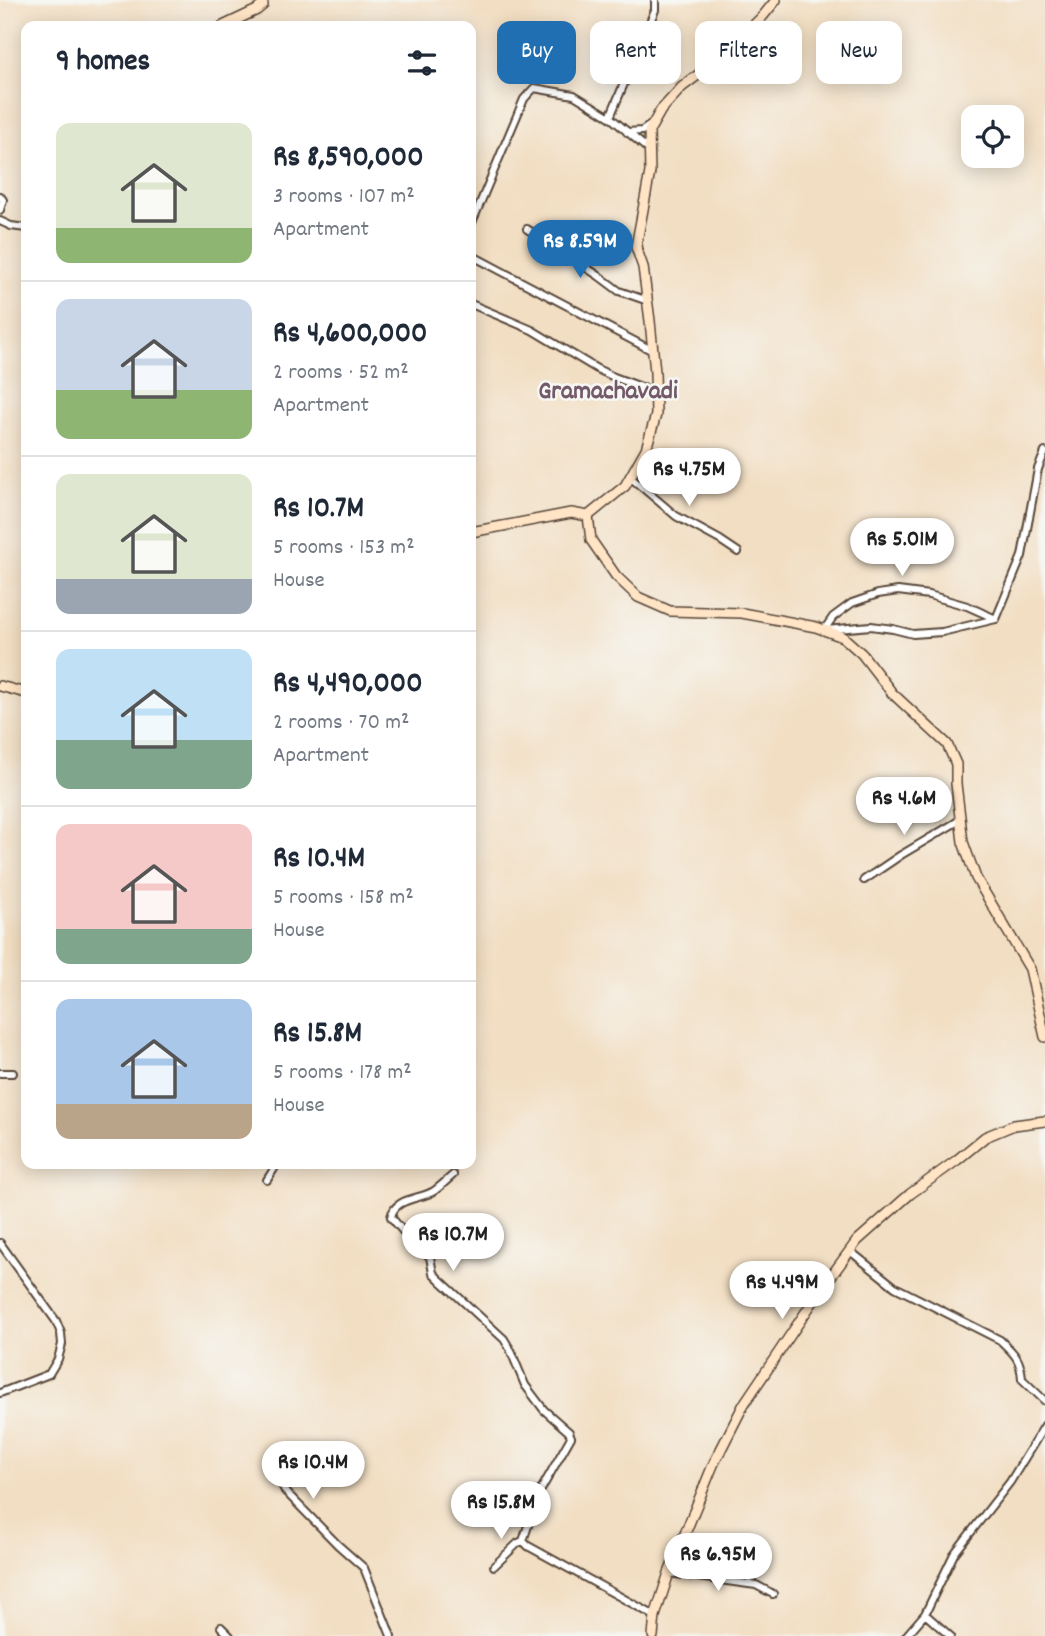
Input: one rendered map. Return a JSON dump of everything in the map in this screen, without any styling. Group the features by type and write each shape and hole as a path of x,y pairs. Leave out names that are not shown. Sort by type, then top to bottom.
{"main road":[{"path":"234,21 257,10 263,5 262,0"},
{"path":"476,531 571,513 588,516 625,486 646,449 656,415 653,351 643,267 636,247 650,172 649,131 661,110 682,87 719,59 763,16 775,0"},
{"path":"588,516 591,540 615,576 638,597 670,611 742,613 816,627 843,637 862,654 891,693 947,744 957,764 956,783 962,842 976,877 1030,969 1045,1037"},
{"path":"0,686 21,692"},
{"path":"653,1636 655,1616 669,1573 713,1465 744,1404 850,1251 910,1194 985,1137 1014,1125 1045,1121"}],"street":[{"path":"610,117 655,10 655,0"},
{"path":"476,213 524,99 534,88 573,95 610,117 650,151"},
{"path":"627,132 642,131 654,122"},
{"path":"0,196 3,200 0,210"},
{"path":"0,222 21,227"},
{"path":"527,229 619,291 648,301"},
{"path":"476,258 653,351"},
{"path":"476,306 532,330 597,369 655,392"},
{"path":"996,619 1023,556 1038,469 1045,452"},
{"path":"629,477 676,516 738,552"},
{"path":"824,630 833,617 852,603 878,594 898,591 967,606 996,619"},
{"path":"824,630 871,626 913,634 942,632 996,619"},
{"path":"864,880 960,820"},
{"path":"0,1073 13,1073"},
{"path":"267,1180 274,1169"},
{"path":"453,1175 433,1192 404,1201 395,1207 391,1217 412,1241 430,1256 433,1273 504,1339 525,1385 544,1410 569,1432 571,1437 538,1495 523,1541 494,1566"},
{"path":"0,1243 56,1321 62,1344 58,1359 49,1374 0,1393"},
{"path":"850,1251 895,1287 1000,1340 1013,1352 1021,1365 1022,1379 1045,1401"},
{"path":"906,1636 925,1614 954,1554 1010,1482 1045,1425"},
{"path":"309,1456 281,1483 285,1491 363,1569 391,1636"},
{"path":"523,1541 655,1616"},
{"path":"669,1573 756,1585 773,1594"},
{"path":"925,1614 950,1636"},
{"path":"221,1627 230,1636"}],"district":[{"name":"Gramachavadi","path":"608,392"}]}
